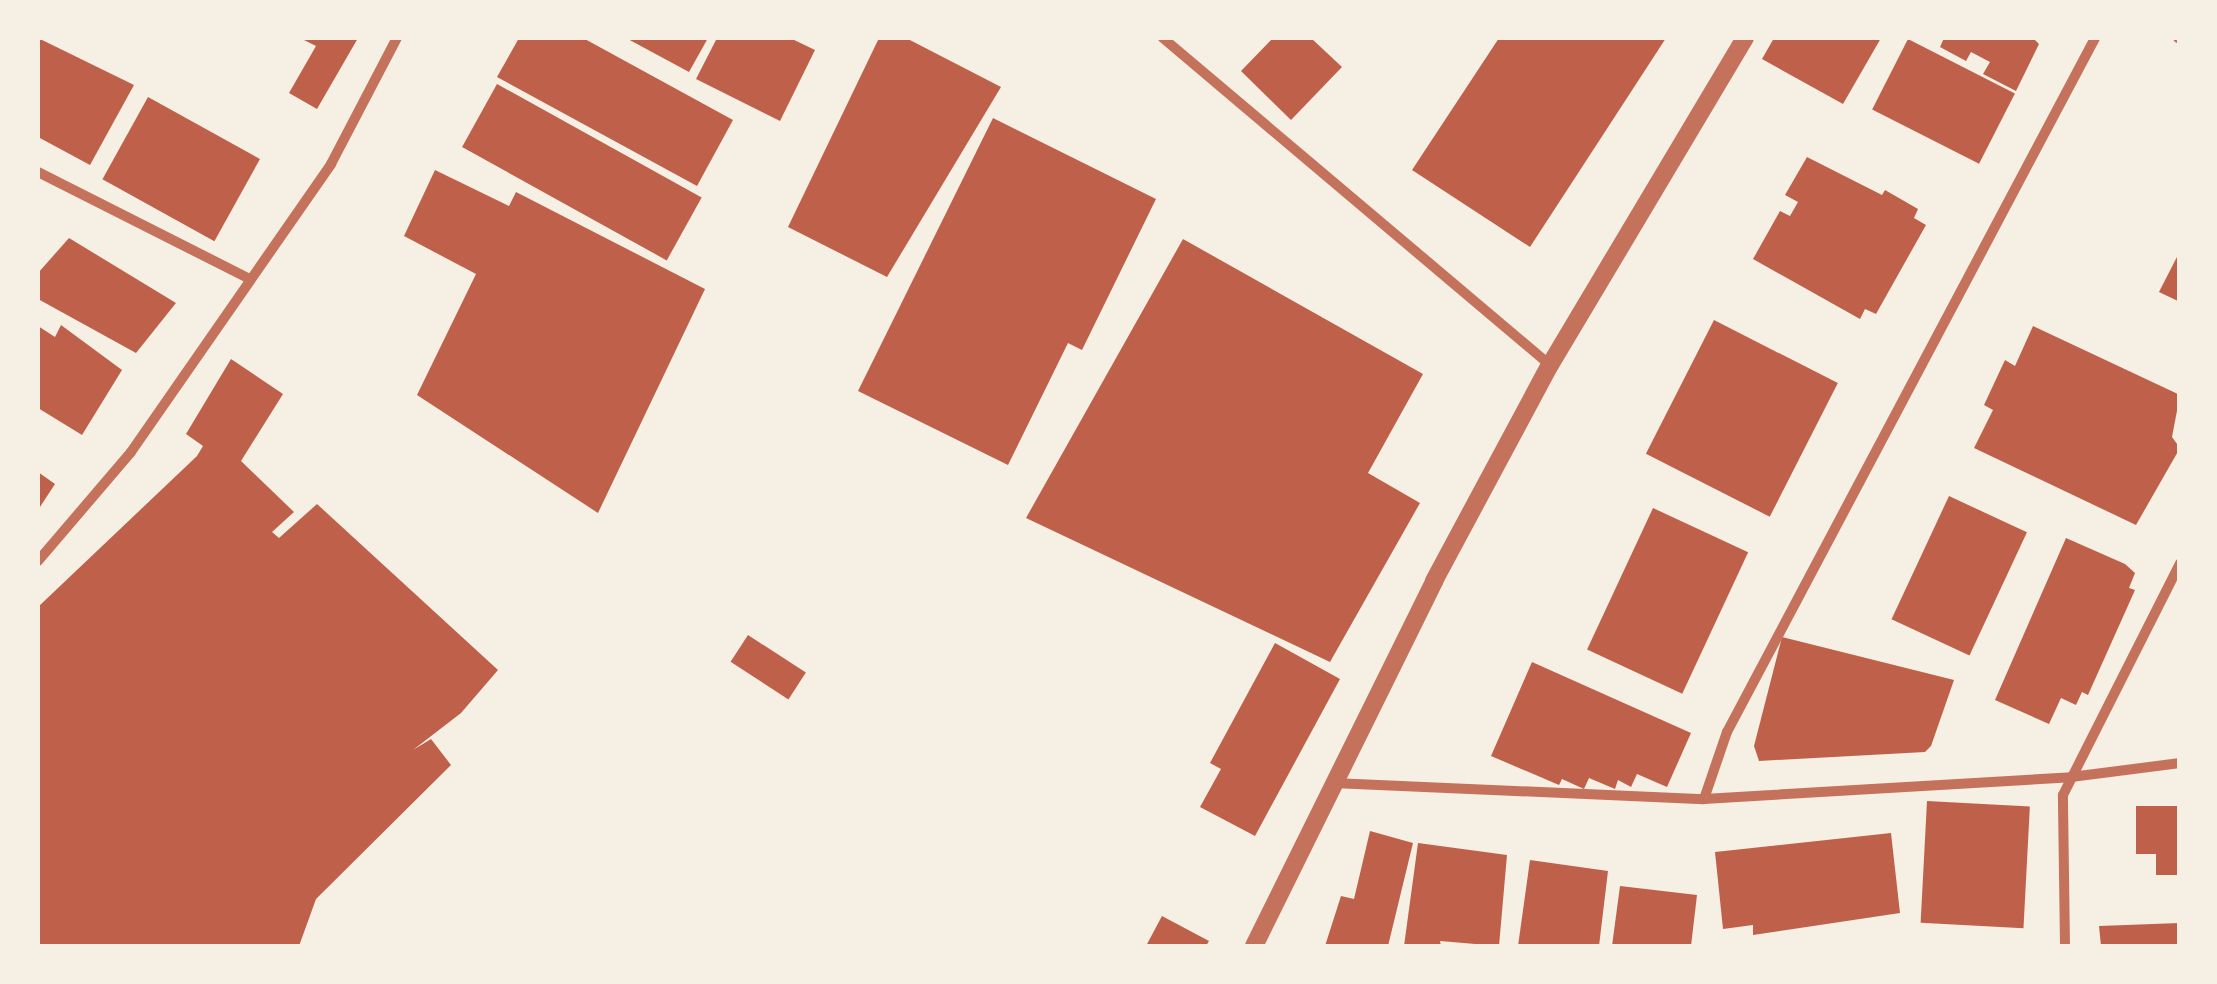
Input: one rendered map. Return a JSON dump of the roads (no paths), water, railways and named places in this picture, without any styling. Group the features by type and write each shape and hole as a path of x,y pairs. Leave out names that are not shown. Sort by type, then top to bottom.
{"street":[{"path":"38,560 131,452 330,164 397,38"},
{"path":"1163,38 1550,365"},
{"path":"1254,946 1333,783 1550,365 1745,38"},
{"path":"1704,799 1728,732 2095,38"},
{"path":"38,172 250,279"},
{"path":"2065,946 2063,795 2180,563"},
{"path":"1333,783 1704,799 2072,777 2180,763"}]}
